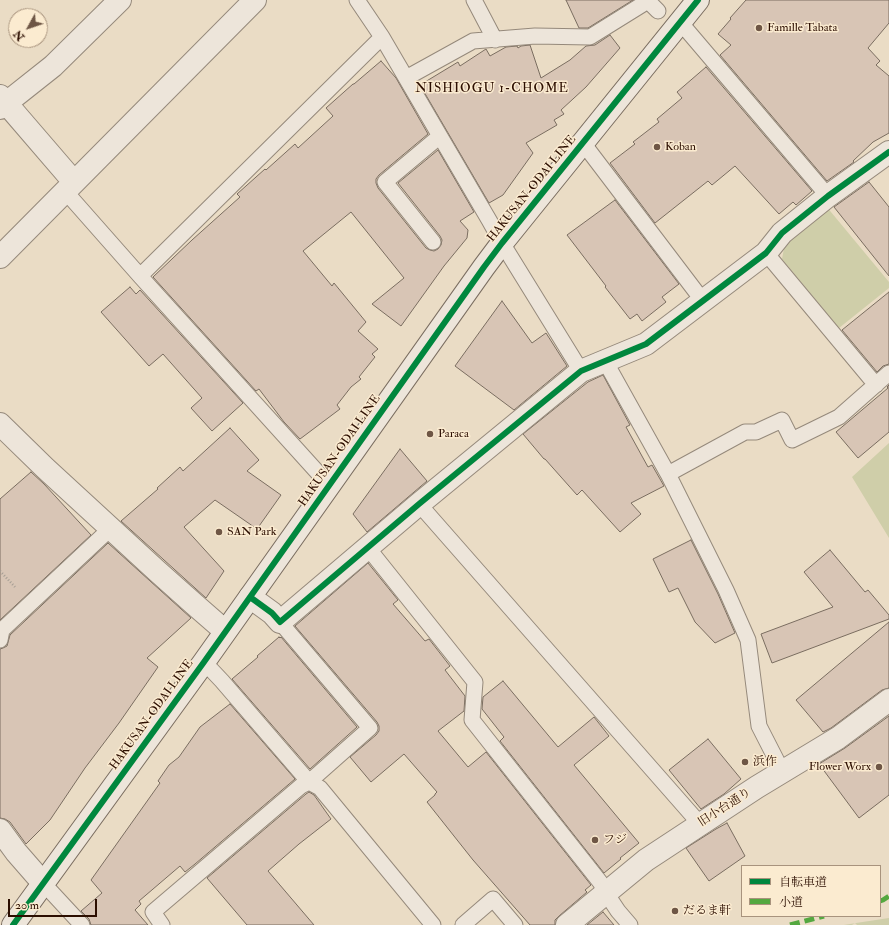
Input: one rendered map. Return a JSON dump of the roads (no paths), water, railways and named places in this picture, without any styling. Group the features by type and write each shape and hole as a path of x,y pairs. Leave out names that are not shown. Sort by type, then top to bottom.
{"street":[{"path":"70,186 2,102 52,66 120,0"},
{"path":"0,257 255,0"},
{"name":"HAKUSAN-ODAI LINE","path":"13,925 204,662 464,293 502,243 698,0"},
{"path":"250,597 272,613 280,622 581,371 646,344 766,253 782,233 828,196 889,152"},
{"path":"0,424 45,468 225,631"},
{"name":"旧小台通り","path":"567,925 646,860 782,771 838,738 889,700"},
{"path":"0,830 16,852 43,882"}],"lane":[{"path":"357,0 382,37 502,243 581,371"},
{"path":"474,0 495,40"},
{"path":"406,78 473,41 535,36 590,37 651,4"},
{"path":"680,22 828,196"},
{"path":"140,276 382,37"},
{"path":"433,242 385,182 440,136"},
{"path":"583,143 703,301"},
{"path":"70,186 140,276 329,485"},
{"path":"766,253 876,385"},
{"path":"605,361 668,474 726,590 748,640 759,726 782,771"},
{"path":"668,474 745,432 756,432 782,420 792,440 839,417 889,373"},
{"path":"420,504 700,824"},
{"path":"0,640 2,630 111,528"},
{"path":"368,548 475,682 472,720 600,882 606,894 630,925"},
{"path":"162,925 153,912 302,786 309,782 370,728 280,622"},
{"path":"204,662 309,782 320,788 433,925"},
{"path":"43,882 82,925"},
{"path":"463,925 493,899 515,925"}],"place":[{"name":"Famille Tabata","path":"759,28"},
{"name":"Koban","path":"657,147"},
{"name":"Paraca","path":"430,434"},
{"name":"SAN Park","path":"219,532"},
{"name":"浜作","path":"745,762"},
{"name":"Flower Worx","path":"879,767"},
{"name":"フジ","path":"595,840"},
{"name":"だるま軒","path":"675,911"}],"district":[{"name":"NISHIOGU 1-CHOME","path":"492,89"}]}
